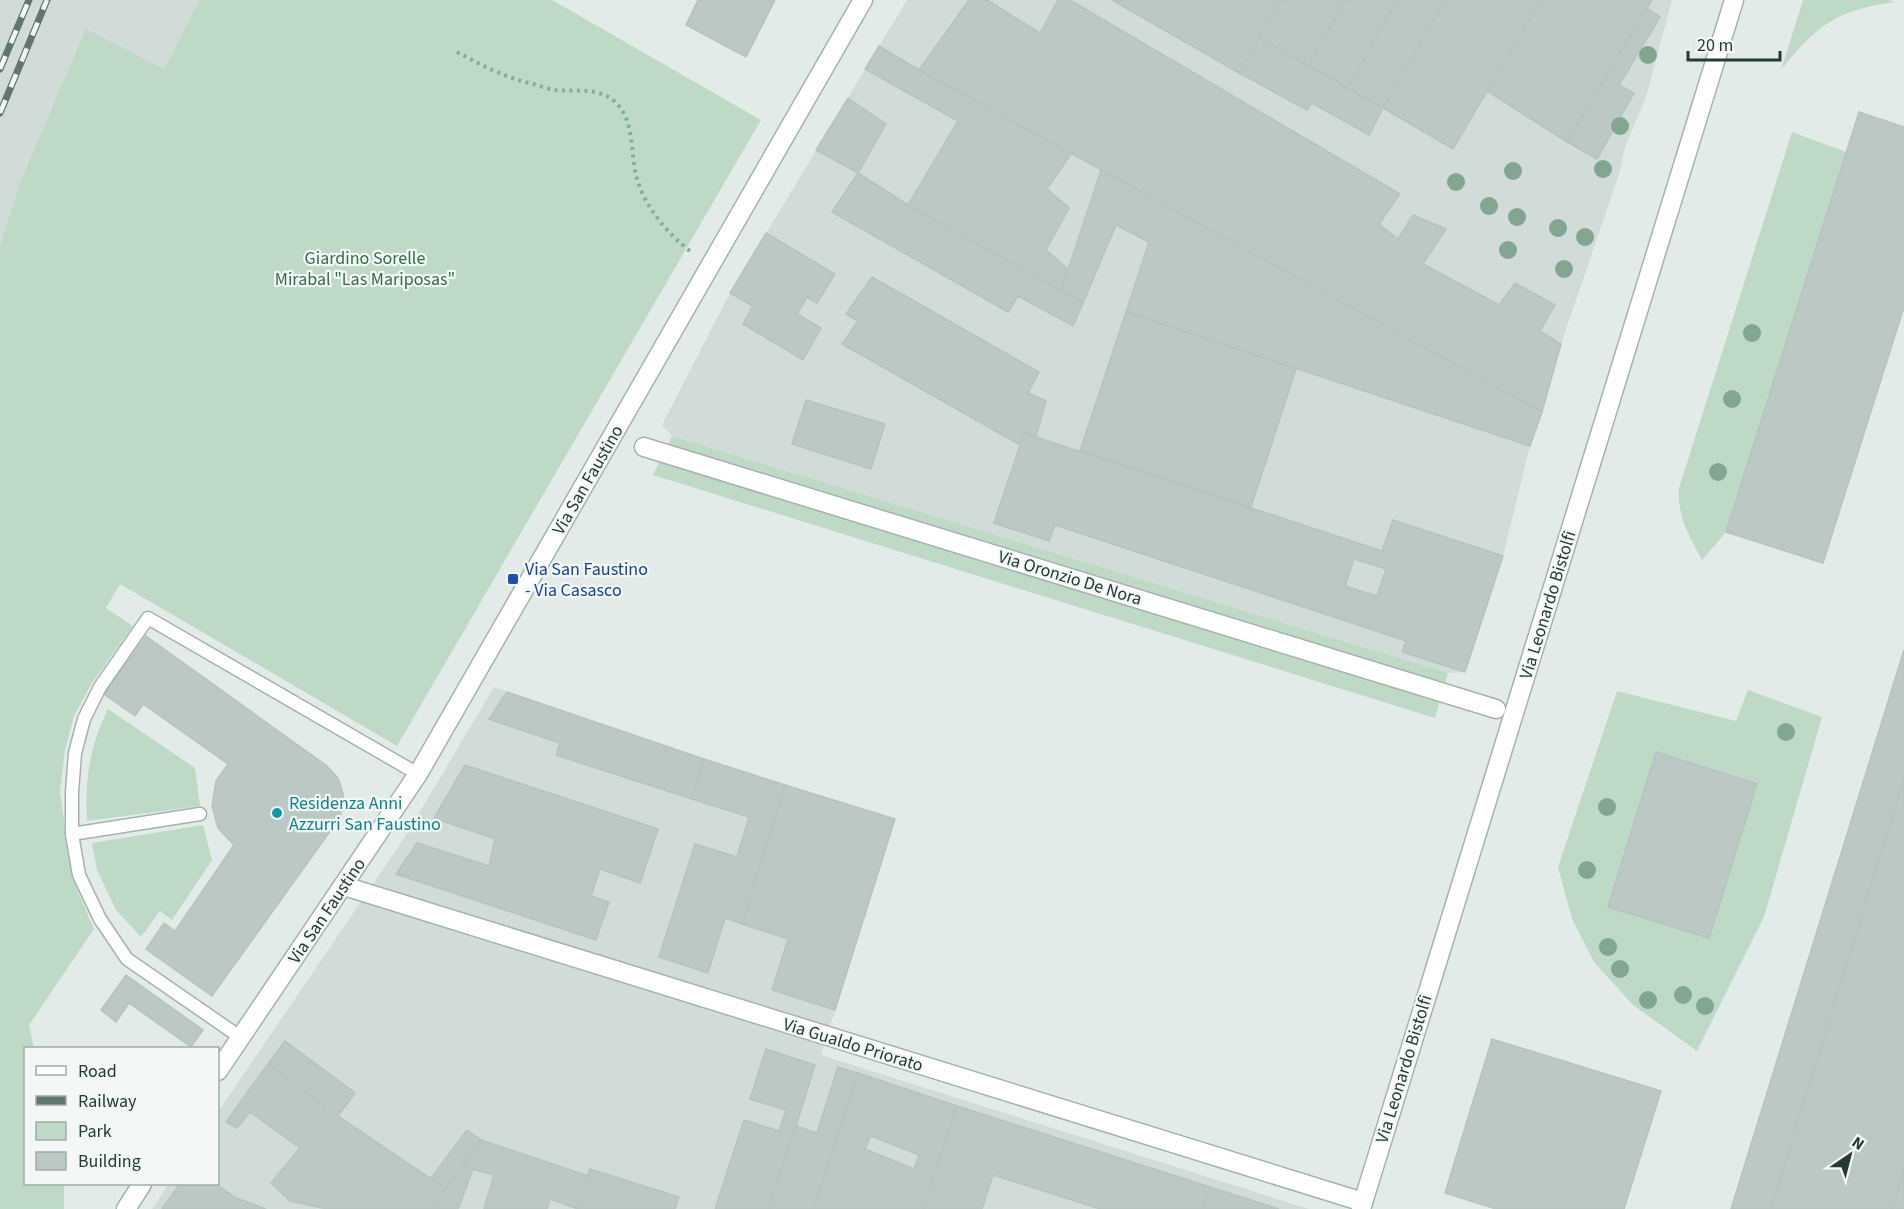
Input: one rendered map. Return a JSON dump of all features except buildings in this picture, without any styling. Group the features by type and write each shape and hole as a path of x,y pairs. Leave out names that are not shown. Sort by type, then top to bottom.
{"street":[{"name":"Via San Faustino","path":"219,1069 418,774 863,0"},
{"name":"Via Leonardo Bistolfi","path":"1362,1206 1734,0"},
{"name":"Via Oronzio De Nora","path":"644,447 1496,709"},
{"name":"Via Gualdo Priorato","path":"344,886 1362,1206"},
{"path":"126,1209 141,1185"}],"lane":[{"path":"240,1037 128,959 100,919 79,875 72,834 75,753 84,719 100,687 148,618 418,774"},
{"path":"72,834 200,814"}],"path":[{"path":"457,52 501,74 530,84 555,90 591,91 615,102 626,116 638,183 647,203 693,254"}],"shaded area":[{"path":"0,0 199,0 164,69 86,30 21,180 0,245"},
{"path":"907,0 1672,0 1646,97 1625,147 1620,171 1561,344 1530,446 1503,556 1465,672 1448,673 672,436 662,425 730,293"},
{"path":"494,687 704,759 895,819 821,1055 1309,1209 152,1209 168,1185 219,1185 219,1111 405,837"}],"green space":[{"name":"Giardino Sorelle Mirabal \"Las Mariposas\"","path":"199,0 552,0 761,120 397,746 120,584 106,608 133,626 92,683 74,716 65,750 60,792 72,877 94,929 29,1025 34,1047 24,1047 24,1185 64,1185 64,1209 0,1209 0,245 21,180 86,29 164,69"},
{"path":"1803,0 1888,0 1895,2 1857,10 1829,22 1794,54 1781,70"},
{"path":"1792,132 1846,152 1726,532 1702,560 1682,517 1679,488"},
{"path":"672,436 1448,673 1435,718 653,475"},
{"path":"1748,690 1822,717 1764,917 1697,1051 1633,1005 1594,962 1572,919 1558,867 1617,691 1736,721"},
{"path":"108,709 195,768 200,806 87,821 87,791 92,750"},
{"path":"203,825 212,860 172,920 160,911 141,937 116,910 97,870 92,843"}],"railway":[{"path":"0,69 29,0"},
{"path":"0,113 47,0"}],"place":[{"name":"Via San Faustino - Via Casasco","path":"513,579"},
{"name":"Residenza Anni Azzurri San Faustino","path":"277,813"}]}
